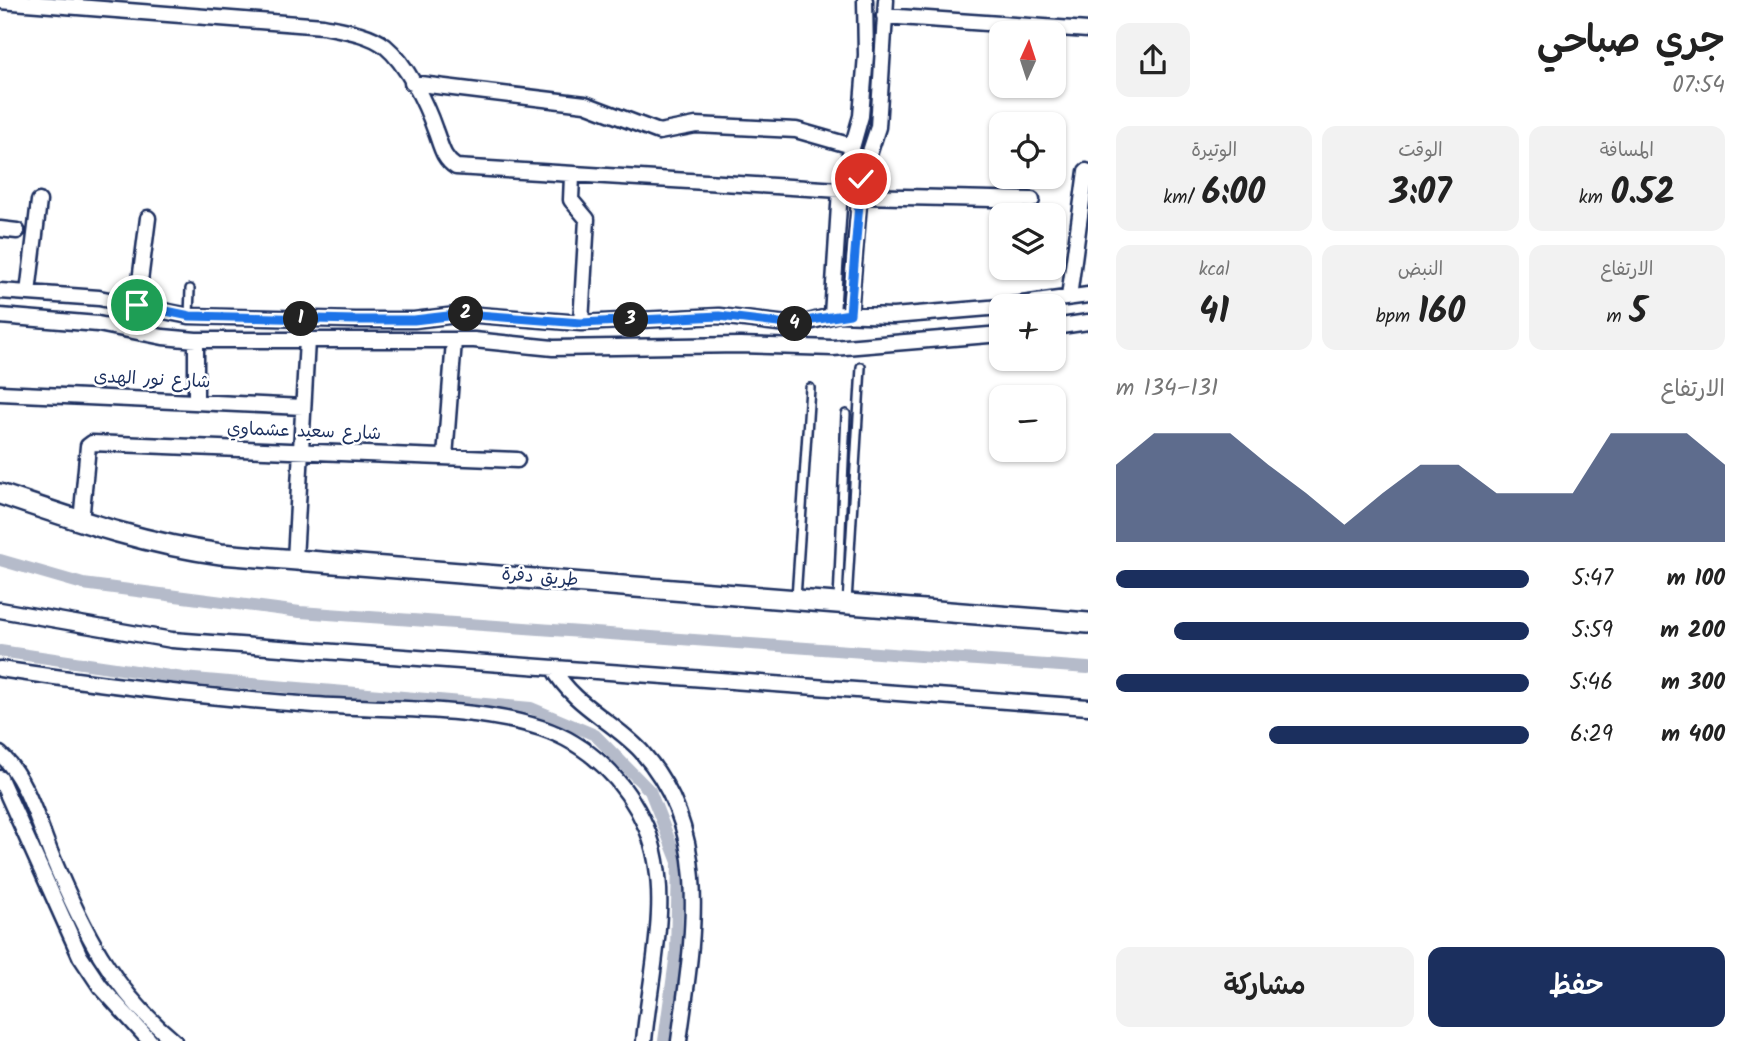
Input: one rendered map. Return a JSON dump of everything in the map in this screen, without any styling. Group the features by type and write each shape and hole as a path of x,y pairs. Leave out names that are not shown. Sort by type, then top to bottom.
{"main road":[{"name":"طريق دفرة","path":"0,494 81,522 186,550 1088,622"}],"street":[{"path":"832,315 841,190 861,116 866,55 865,0"},
{"path":"850,314 861,179 878,132 886,0"},
{"path":"0,1 344,30 384,46 412,83 435,128 442,152 447,161 456,167 841,190"},
{"path":"884,16 1088,30"},
{"path":"412,83 585,104 659,132 696,125 796,130 852,146"},
{"path":"1069,297 1086,171"},
{"path":"572,176 571,200 587,219 581,323"},
{"path":"859,196 1032,200"},
{"path":"28,293 39,201"},
{"path":"137,305 148,218"},
{"path":"0,229 17,231"},
{"path":"0,291 99,298 190,316 375,320 465,314 581,323 719,316 796,324 832,315 893,316 989,308"},
{"path":"1066,297 1088,295"},
{"path":"0,316 98,324 163,337 196,340 474,340 553,348 740,345 834,348 989,335"},
{"path":"1066,325 1088,322"},
{"path":"196,340 196,401"},
{"path":"295,559 307,341"},
{"path":"445,457 454,341"},
{"name":"شارع نور الهدى","path":"0,393 303,407"},
{"name":"شارع سعيد عشماوي","path":"81,522 90,444 517,460"},
{"path":"0,610 172,640 1088,707"},
{"path":"553,668 568,691 614,725 642,753 664,784 682,822 695,883 679,1041"},
{"path":"0,669 116,687 235,699 477,717 519,723 562,738 591,754 614,774 646,828 655,856 659,908 644,1041"},
{"path":"0,754 7,761 29,800 93,947 148,1019 174,1041"},
{"path":"0,778 80,956 100,986 150,1041"}],"lane":[{"path":"190,289 190,316"},
{"path":"842,603 861,367"},
{"path":"796,599 810,388"},
{"path":"842,603 846,414"}],"waterway":[{"path":"0,560 83,584 300,612 1088,668"},
{"path":"0,651 183,678 531,708 595,735 650,791 678,862 676,953 664,1041"}],"route":[{"path":"137,305 149,310 207,317 414,320 465,314 581,323 719,316 754,318 787,324 805,323 838,314 850,314 861,179"}]}
